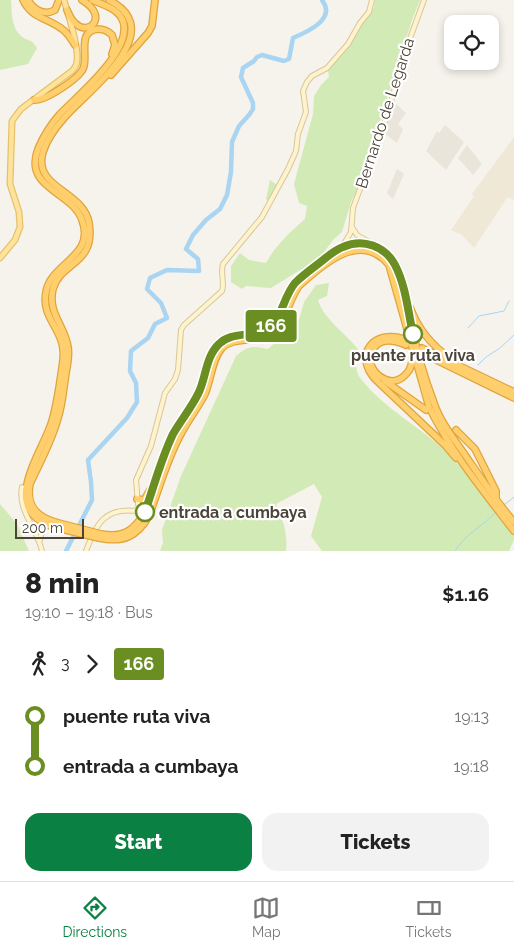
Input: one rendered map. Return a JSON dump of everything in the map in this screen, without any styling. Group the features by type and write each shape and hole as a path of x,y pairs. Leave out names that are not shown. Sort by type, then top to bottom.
{"highway":[{"path":"23,0 34,14 62,29 75,45"},
{"path":"28,0 35,8 45,12 55,10 59,0"},
{"path":"67,10 76,25 85,28 90,26 95,21 95,11 82,0"},
{"path":"92,0 112,9 121,18 125,31 122,44 106,65 51,126 38,150 36,170 45,185 71,203 78,211 82,220 84,236 82,246 76,256 55,273 46,292 45,303 47,312 64,349 52,423 22,487 24,504 29,514 35,519 52,525 117,541 136,532 144,524 180,434 205,394 219,353 230,343 257,339 270,334 281,323 299,286 341,254 353,250 366,250 378,254 389,265 430,407 437,423 470,473 514,531"},
{"path":"102,82 130,42 132,30 131,21 126,12 109,0"},
{"path":"52,525 33,509 28,493 30,484 59,416 69,356 65,337 53,311 51,301 53,289 61,274 78,262 84,254 89,239 89,224 85,210 78,202 49,180 42,168 41,162 43,152 50,138 60,124 110,76 148,33 152,26 155,0"},
{"path":"34,100 43,99 81,72 85,64 84,42 88,35 100,29 106,30 114,38 114,49 106,65"},
{"path":"100,536 122,534 139,522 145,512 168,446 199,392 210,359 217,345 223,340 232,337 262,332 269,328 275,322 289,291 295,283 342,247 359,244 375,246 384,251 396,267 406,298 413,334 434,404 447,428 514,522"},
{"path":"406,298 424,334 454,363"},
{"path":"426,410 381,378 372,369 371,356 374,348 380,343 392,340 405,342 390,336 380,338 372,343 366,355 367,368 375,380 445,445 470,473"},
{"path":"381,378 393,381 399,380 405,375 411,365 413,350"},
{"path":"514,392 454,363 423,351 514,398"},
{"path":"456,430 475,449 496,491 496,498"},
{"path":"137,499 144,500 157,478"},
{"path":"139,522 138,510 145,502 150,490"}],"main road":[{"path":"0,258 15,240 20,220 10,184 12,121 20,109 74,68 78,59 64,0"}],"street":[{"path":"86,551 100,523 108,515 121,509 138,510 137,476 151,446 165,393 178,370 181,330 184,325 222,291 221,272 223,264 262,217 296,151 298,134 306,112 304,91 307,82 312,76 327,68 348,44 369,12 372,0"},
{"name":"Bernardo de Legarda","path":"342,247 349,237 353,208 387,116 404,55 424,0"},
{"path":"352,226 357,235 375,246"},
{"path":"22,487 20,498 40,540 42,551"},
{"path":"40,540 42,531 52,525"}],"shaded area":[{"path":"396,104 406,113 398,124 403,129 397,143 384,133"},
{"path":"445,125 464,142 446,170 426,151 437,131 439,133"},
{"path":"514,137 514,198 513,200 507,198 474,248 462,235 451,230 474,196 472,194"},
{"path":"467,145 482,164 473,175 458,158"},
{"path":"397,169 404,174 393,199 387,193"}],"green space":[{"path":"0,0 11,0 15,28 21,36 31,41 37,48 28,64 0,70"},
{"path":"375,0 420,0 360,184 351,202 342,232 310,267 300,270 271,288 246,286 242,289 231,282 231,266 240,253 249,260 266,263 274,250 305,219 307,206 299,203 294,184 313,114 314,96 329,77 328,71 354,37 361,22 374,8"},
{"path":"270,180 277,185 268,201 266,199"},
{"path":"329,283 327,296 318,300 325,313 358,349 356,365 359,376 382,401 442,448 461,467 514,536 509,551 322,551 311,536 322,497 314,484 276,504 284,527 286,551 160,551 163,543 162,530 181,476 236,356 251,347 268,349 277,341 290,334 299,320 304,302 316,285"},
{"path":"0,504 17,524 29,551 0,551"}],"waterway":[{"path":"66,551 92,500 88,460 127,418 137,402 136,383 130,371 131,351 148,338 155,324 167,318 161,303 147,289 150,278 167,270 199,271 198,259 186,249 193,235 206,220 220,209 227,195 231,172 232,142 239,126 253,109 253,103 241,77 243,68 262,55 284,61 289,59 293,38 306,32 323,19 326,7 322,0"},
{"path":"468,328 479,316 504,311 509,301"},
{"path":"478,365 514,335"},
{"path":"504,505 514,497"},
{"path":"455,551 469,535 496,512"}],"bus line":[{"name":"166","path":"145,512 174,432 199,392 210,359 217,345 223,340 232,337 262,332 269,328 275,322 289,291 295,283 342,247 351,244 368,244 384,251 390,258 396,267 402,284 413,334"}],"place":[{"name":"puente ruta viva","path":"413,334"},
{"name":"entrada a cumbaya","path":"145,512"}]}
